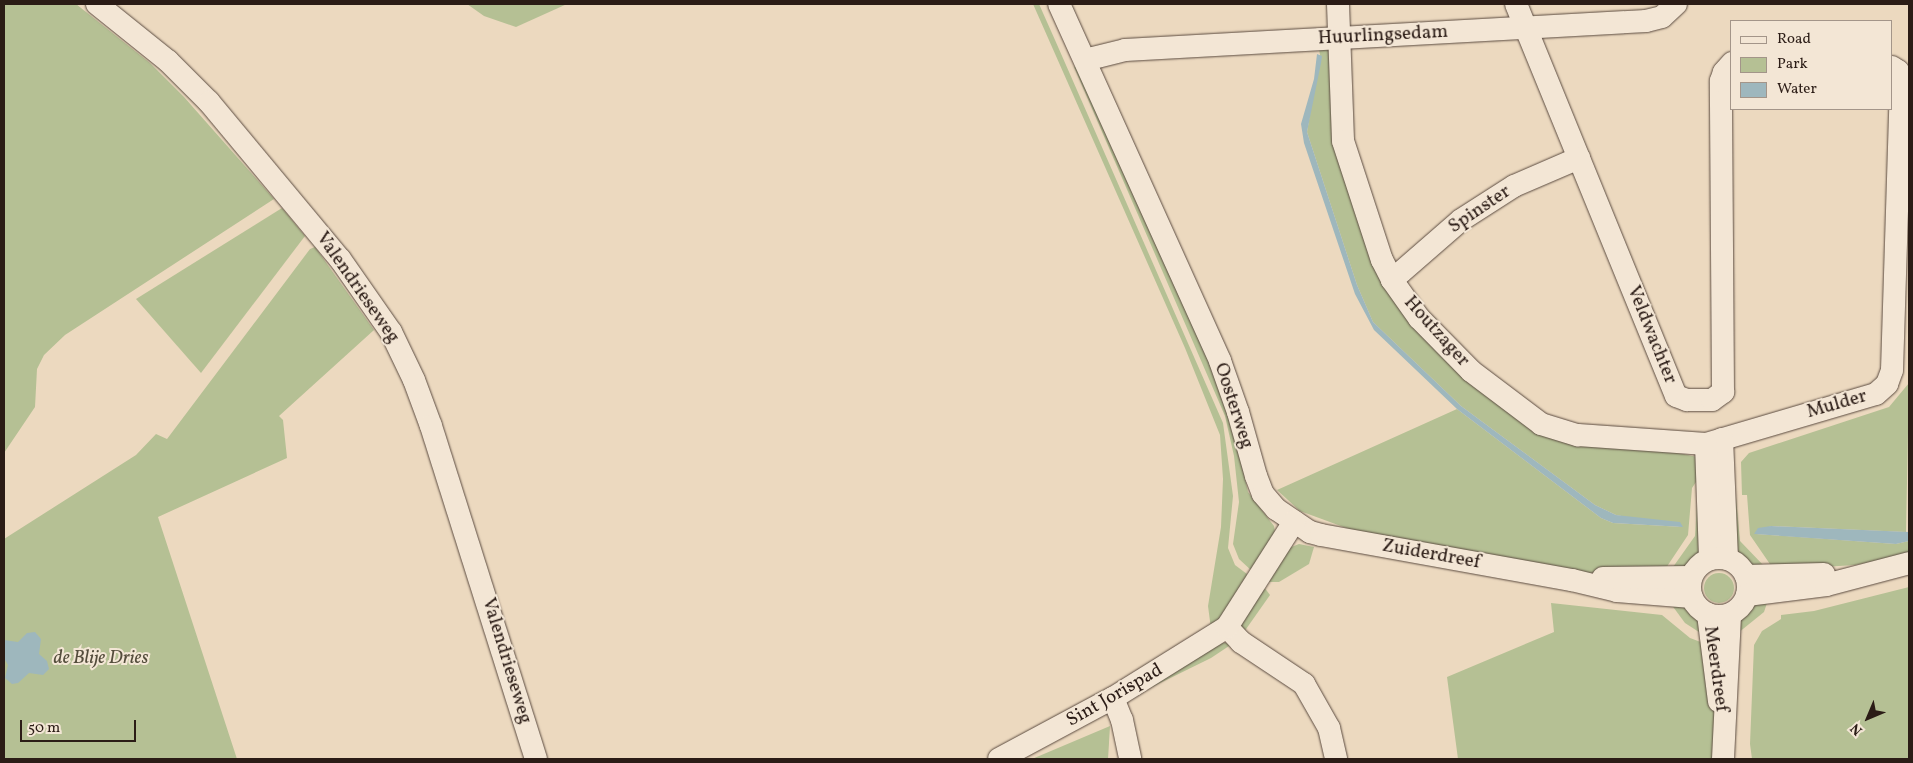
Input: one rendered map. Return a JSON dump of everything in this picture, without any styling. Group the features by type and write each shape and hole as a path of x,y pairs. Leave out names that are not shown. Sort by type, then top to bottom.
{"street":[{"name":"Valendrieseweg","path":"97,4 168,61 209,102 340,259 391,332 414,380 431,426 536,759"},
{"name":"Oosterweg","path":"1059,4 1086,60 1229,384 1263,494 1294,522"},
{"name":"Houtzager","path":"1338,4 1343,141 1382,260 1392,280 1419,318 1471,371 1541,424 1578,436 1714,441"},
{"name":"Veldwachter","path":"1516,4 1676,396 1687,400 1712,400 1723,392 1722,80 1724,72 1730,66"},
{"name":"Huurlingsedam","path":"1086,60 1125,50 1340,40 1646,21 1662,17 1676,4"},
{"path":"1893,68 1898,71 1905,88"},
{"name":"Mulder","path":"1714,441 1876,394 1887,384 1892,370 1905,88"},
{"name":"Spinster","path":"1392,280 1461,220 1507,190 1579,158"},
{"path":"1714,441 1719,559 1747,586 1794,591 1855,574 1909,563"},
{"name":"Zuiderdreef","path":"1294,522 1310,532 1346,540 1572,580 1691,587"},
{"path":"1294,522 1227,627 1241,642 1304,684 1330,728 1336,759"},
{"path":"1719,559 1696,569 1691,587 1708,614 1730,614 1744,604 1747,586"},
{"name":"Meerdreef","path":"1708,614 1712,662 1723,724"},
{"name":"Meerdreef","path":"1723,759 1723,724 1730,661 1730,614"},
{"name":"Sint Jorispad","path":"999,759 1113,698 1227,627"},
{"path":"1113,698 1122,720 1130,759"}],"green space":[{"path":"4,4 76,4 150,63 184,97 274,199 65,335 44,355 37,369 35,407 4,453"},
{"path":"467,4 567,4 516,27 484,16"},
{"path":"1033,4 1039,4 1223,423 1233,496 1228,548 1235,565 1251,577 1230,609 1211,629 1208,606 1221,527 1223,479 1220,435 1185,348"},
{"path":"1318,44 1328,45 1374,253 1519,418 1697,457 1700,476 1692,488 1688,535 1664,571 1589,573 1349,529 1300,511 1277,490 1457,409 1601,518 1613,523 1683,527 1616,515 1595,505 1461,406 1373,322 1357,285 1307,132 1320,55"},
{"path":"1080,64 1160,242 1232,420 1248,492 1274,526 1275,532 1253,572 1239,559 1233,544 1239,502 1234,456 1225,416 1074,67"},
{"path":"282,208 305,236 201,373 136,299"},
{"name":"de Blije Dries","path":"315,247 374,330 279,416 283,420 287,458 158,517 237,759 4,759 4,539 136,455 156,434 167,439 310,249"},
{"path":"1909,383 1906,532 1771,526 1756,534 1896,544 1909,541 1909,555 1855,565 1774,570 1750,535 1747,495 1742,495 1741,462 1749,453 1889,407"},
{"path":"1698,489 1700,554 1688,566 1673,567 1695,536"},
{"path":"1736,497 1740,541 1765,567 1750,566 1737,553"},
{"path":"1299,544 1314,547 1309,564 1279,582 1269,582 1289,548"},
{"path":"1719,573 1725,574 1733,582 1733,594 1725,602 1719,603 1713,602 1705,594 1704,588 1705,582 1713,574"},
{"path":"1264,587 1270,595 1244,632 1239,623"},
{"path":"1909,587 1909,759 1752,759 1750,744 1754,645 1762,631 1781,619 1781,615 1814,611"},
{"path":"1768,600 1764,612 1738,633 1739,620 1757,603"},
{"path":"1551,603 1662,615 1690,638 1706,644 1716,727 1716,759 1458,759 1447,677 1554,632"},
{"path":"1671,604 1687,607 1700,622 1702,634 1685,623"},
{"path":"1219,642 1232,644 1211,658 1150,688"},
{"path":"1110,726 1108,759 1032,759"}],"water":[{"path":"1317,54 1322,56 1307,132 1357,285 1373,322 1461,406 1595,505 1616,515 1680,522 1683,527 1613,523 1601,518 1457,409 1374,330 1355,294 1304,143 1301,124 1314,79"},
{"path":"1771,526 1909,532 1909,541 1896,544 1754,534 1758,528"},
{"path":"35,632 41,639 39,654 47,661 49,669 43,675 29,673 18,683 12,684 5,678 8,665 4,658 4,640 18,642 27,633"}]}
